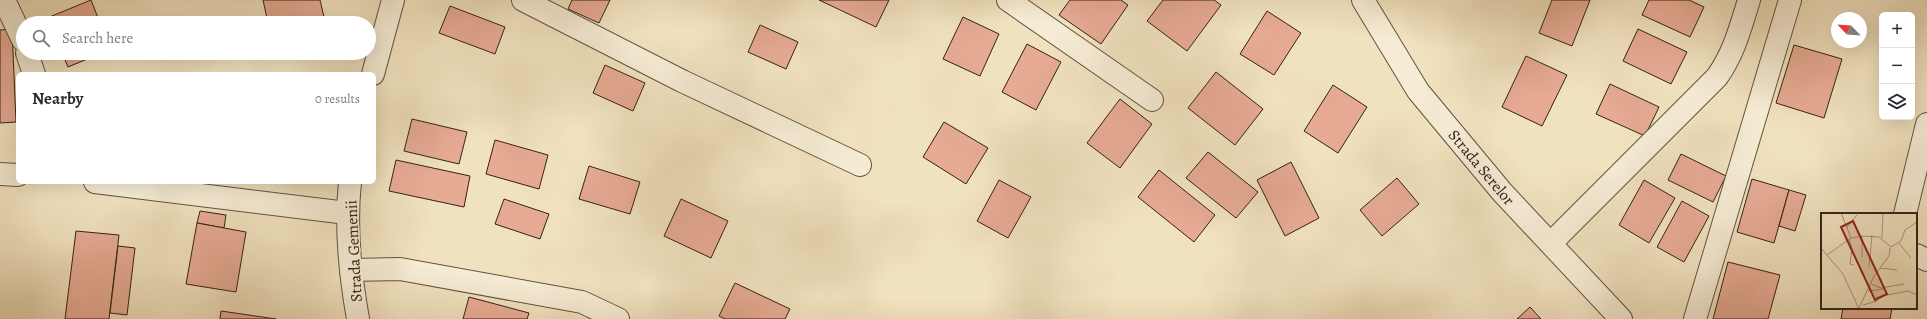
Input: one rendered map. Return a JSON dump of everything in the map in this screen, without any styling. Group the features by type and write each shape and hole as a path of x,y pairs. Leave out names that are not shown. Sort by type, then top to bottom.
{"street":[{"path":"4,0 16,25"},
{"path":"374,72 393,0"},
{"path":"523,0 682,81 860,166"},
{"path":"1008,0 1152,100"},
{"name":"Strada Serelor","path":"1363,0 1418,91 1502,192 1620,319"},
{"path":"1551,243 1717,78 1728,62 1735,45 1749,0"},
{"path":"1695,319 1790,0"},
{"path":"29,60 33,72"},
{"path":"1905,213 1927,124"},
{"path":"0,174 16,175"},
{"path":"112,184 347,212"},
{"name":"Strada Gemenii","path":"350,184 347,212 351,270 358,319"},
{"path":"1917,255 1927,260"},
{"path":"351,270 400,269 582,302 618,319"}],"building":[{"path":"91,0 97,16 52,16"},
{"path":"263,0 320,0 324,16 266,16"},
{"path":"572,0 610,0 599,23 568,9"},
{"path":"819,0 889,0 876,27"},
{"path":"1070,0 1121,0 1128,5 1101,44 1059,15"},
{"path":"1163,0 1214,0 1221,5 1187,51 1147,21"},
{"path":"1552,0 1590,0 1572,46 1539,33"},
{"path":"1649,0 1689,0 1704,7 1690,37 1642,15"},
{"path":"450,6 505,27 495,54 439,33"},
{"path":"1267,11 1301,33 1274,75 1240,54"},
{"path":"963,17 999,34 980,76 943,59"},
{"path":"760,25 798,42 786,69 748,52"},
{"path":"12,29 16,122 0,123 0,30"},
{"path":"1638,29 1687,52 1671,84 1623,61"},
{"path":"1027,44 1061,62 1036,110 1002,92"},
{"path":"1794,45 1842,59 1824,118 1776,103"},
{"path":"1526,56 1567,75 1542,126 1502,107"},
{"path":"65,60 85,60 68,67"},
{"path":"605,65 645,83 633,111 593,93"},
{"path":"1216,72 1263,109 1235,145 1188,108"},
{"path":"1610,84 1659,107 1645,136 1596,114"},
{"path":"1333,85 1367,107 1338,153 1304,131"},
{"path":"1120,99 1152,124 1120,168 1087,143"},
{"path":"412,119 467,132 459,164 404,151"},
{"path":"944,122 988,148 966,184 923,157"},
{"path":"495,140 548,155 539,189 486,174"},
{"path":"1208,152 1258,192 1236,218 1186,178"},
{"path":"1681,154 1726,176 1713,202 1668,180"},
{"path":"396,160 470,176 464,207 389,191"},
{"path":"1291,162 1319,218 1285,236 1257,180"},
{"path":"589,166 640,182 630,214 579,199"},
{"path":"1159,170 1215,215 1194,242 1138,197"},
{"path":"1397,178 1419,204 1382,236 1360,210"},
{"path":"1752,179 1789,190 1774,243 1737,232"},
{"path":"999,180 1031,197 1008,238 977,221"},
{"path":"1644,180 1675,198 1649,243 1619,225"},
{"path":"1789,190 1806,195 1795,231 1779,226"},
{"path":"504,199 549,214 540,239 495,224"},
{"path":"681,199 728,221 711,258 664,236"},
{"path":"1682,201 1709,216 1684,262 1657,247"},
{"path":"200,211 226,215 224,228 197,223"},
{"path":"197,223 246,232 236,292 186,284"},
{"path":"76,231 119,235 109,319 65,319"},
{"path":"118,246 135,248 127,315 110,313"},
{"path":"1728,262 1780,275 1768,319 1713,319"},
{"path":"735,283 790,309 785,319 725,319 719,316"},
{"path":"469,297 529,313 527,319 463,319"},
{"path":"1530,307 1541,319 1517,319"},
{"path":"1843,309 1892,309 1890,319 1841,319"},
{"path":"221,311 276,319 220,319"}]}
